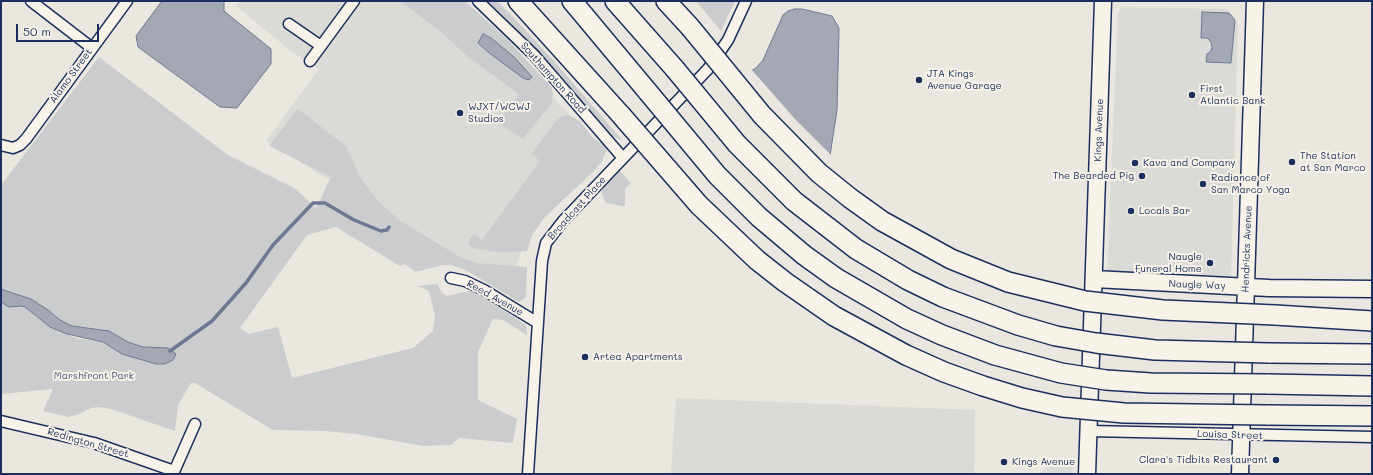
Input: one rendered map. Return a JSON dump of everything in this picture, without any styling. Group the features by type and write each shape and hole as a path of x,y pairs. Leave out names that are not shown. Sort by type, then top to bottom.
{"highway":[{"path":"518,1 621,115 699,205 757,260 785,282 834,316 906,356 983,386 1022,398 1062,406 1124,413 1267,416 1372,416"},
{"path":"572,1 717,175 759,218 830,274 866,297 907,319 942,335 990,353 1061,372 1106,380 1151,383 1372,386"},
{"path":"615,1 675,69 737,144 794,201 856,249 896,273 937,294 974,310 1018,325 1090,342 1155,350 1372,354"},
{"path":"666,1 690,27"},
{"path":"670,1 766,120 819,173 882,221 945,256 1008,282 1085,301 1157,310 1372,321"},
{"path":"1274,315 1346,314 1372,312"}],"main road":[{"name":"Kings Avenue","path":"1087,474 1103,1"},
{"name":"Hendricks Avenue","path":"1240,474 1255,1"},
{"name":"Naugle Way","path":"1094,279 1138,283 1334,289 1372,288"}],"street":[{"path":"31,1 92,48"},
{"name":"Alamo Street","path":"1,145 13,148 20,145 26,139 127,1"},
{"path":"310,61 354,1"},
{"name":"Southampton Road","path":"478,1 534,55 623,158"},
{"name":"Broadcast Place","path":"528,474 542,261 546,243 563,221 702,75 719,55 728,40 746,1"},
{"path":"288,24 321,46"},
{"name":"Reed Avenue","path":"451,278 465,281 484,290 538,323"},
{"name":"Redington Street","path":"1,422 46,430 94,443 173,473"},
{"path":"173,473 195,424"},
{"name":"Louisa Street","path":"1089,430 1241,435 1372,437"}],"shaded area":[{"path":"162,1 224,1 224,11 271,49 271,64 237,108 220,107 138,47 136,36"},
{"path":"240,1 460,1 469,8 583,129 527,234 508,290 266,141 319,69 292,52 236,6"},
{"path":"1122,7 1227,9 1238,24 1231,276 1107,273 1118,13"},
{"path":"802,9 832,16 839,28 837,110 829,162 748,72 755,69 763,60 783,15 788,11"},
{"path":"1202,12 1229,13 1235,20 1231,63 1206,62 1207,54 1211,51 1212,47 1211,42 1207,38 1201,38"},
{"path":"483,34 491,38 514,57 532,77 529,80 523,78 488,52 478,43"},
{"path":"1,289 31,299 60,320 72,326 109,331 128,342 143,347 168,348 176,354 173,360 165,364 156,364 122,354 103,342 67,334 50,327 25,307 9,307 1,302"},
{"path":"676,398 975,410 974,474 671,474"},
{"path":"1061,463 1073,464 1072,474 1038,474 1050,465"}],"green space":[{"path":"400,1 465,1 508,40 552,88 553,95 551,104 523,139 498,123 519,94 468,57 440,31"},
{"path":"487,1 497,1 514,18 554,61 622,140 612,136 526,39"},
{"path":"696,1 735,1 721,31"},
{"name":"Marshfront Park","path":"99,57 228,155 296,189 316,208 331,177 269,146 298,109 346,146 360,177 378,201 399,220 460,257 476,263 527,267 526,297 519,302 464,269 451,265 443,265 415,272 405,264 400,266 336,227 307,235 240,328 249,334 278,327 292,378 413,348 433,331 435,316 429,291 418,286 437,284 442,293 447,296 469,291 476,293 526,325 527,335 503,320 493,319 478,352 478,400 517,419 513,443 459,438 451,445 423,446 356,434 324,431 273,430 195,383 191,383 178,405 175,431 111,409 99,407 91,408 77,415 68,417 43,411 53,389 1,394 1,302 9,307 25,307 50,327 76,338 103,342 122,354 168,348 143,347 128,342 109,331 72,326 60,320 48,310 9,291 1,289 1,185"},
{"path":"569,115 581,122 591,136 598,141 609,145 602,161 594,171 545,217 532,235 527,251 497,252 473,248 469,245 469,239 474,234 482,240 540,161 531,154 557,120 563,116"},
{"path":"619,170 631,183 625,189 625,206 606,203 602,194 603,187"}],"pier":[{"path":"751,69 795,119 832,156 831,164 826,167 818,167 742,77"}],"waterway":[{"path":"170,351 212,321 246,283 273,245 313,203 325,203 354,220 381,231 387,230 389,227"}],"place":[{"name":"JTA Kings Avenue Garage","path":"919,80"},
{"name":"First Atlantic Bank","path":"1192,95"},
{"name":"WJXT/WCWJ Studios","path":"460,113"},
{"name":"The Station at San Marco","path":"1292,162"},
{"name":"Kava and Company","path":"1135,163"},
{"name":"The Bearded Pig","path":"1142,176"},
{"name":"Radiance of San Marco Yoga","path":"1203,184"},
{"name":"Locals Bar","path":"1131,211"},
{"name":"Naugle Funeral Home","path":"1210,263"},
{"name":"Artea Apartments","path":"585,357"},
{"name":"Clara's Tidbits Restaurant","path":"1276,460"},
{"name":"Kings Avenue","path":"1004,462"}]}
